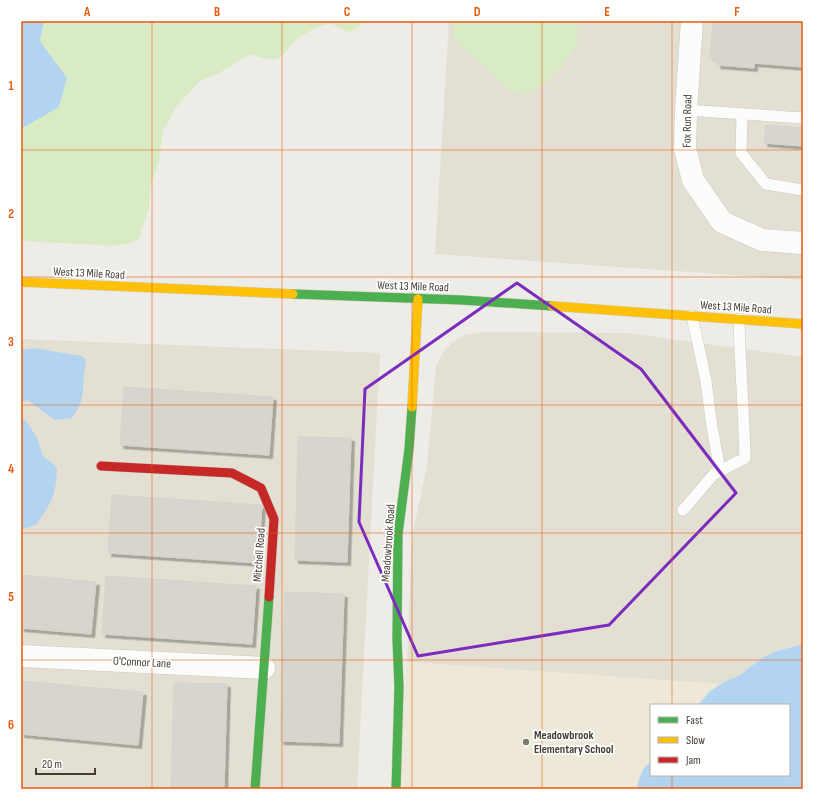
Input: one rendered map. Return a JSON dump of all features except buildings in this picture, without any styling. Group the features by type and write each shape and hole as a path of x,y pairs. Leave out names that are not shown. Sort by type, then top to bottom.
{"street":[{"name":"Fox Run Road","path":"692,21 685,149 693,180 722,222 762,240 803,243"},
{"name":"West 13 Mile Road","path":"21,282 462,300 803,324"},
{"name":"Meadowbrook Road","path":"396,789 399,687 397,639 398,534 409,450 418,299"},
{"name":"Mitchell Road","path":"101,466 232,473 261,488 274,519 255,789"},
{"name":"O'Connor Lane","path":"21,656 264,668"}],"lane":[{"path":"686,110 803,118"},
{"path":"742,115 741,153 766,184 803,190"},
{"path":"692,316 706,381 712,427 720,470"},
{"path":"683,510 714,474 745,458 739,319"}],"highlighted area":[{"path":"517,283 641,369 736,493 609,625 418,656 359,522 365,389"}],"shaded area":[{"path":"449,21 803,21 803,280 435,254"},
{"path":"486,332 628,333 803,357 803,644 777,651 762,658 740,675 721,684 407,662 412,536 427,466 436,366 443,352 463,335"},
{"path":"21,339 380,353 357,789 21,789"},
{"name":"Meadowbrook Elementary School","path":"407,662 803,690 803,789 398,789"}],"green space":[{"path":"44,21 362,21 359,27 350,32 344,31 331,24 321,26 306,33 295,41 279,58 271,59 249,55 219,73 200,81 175,108 163,130 159,161 151,185 149,207 139,239 125,244 112,246 21,240 21,128 59,107 67,78 40,41"},
{"path":"453,21 577,21 578,36 576,45 567,60 551,78 533,91 524,94 508,89 454,39"}],"water":[{"path":"21,21 44,21 40,41 67,78 59,107 21,128"},
{"path":"34,348 82,356 86,360 83,392 80,405 72,418 55,420 27,400 21,402 21,351"},
{"path":"21,416 37,438 43,456 57,467 56,484 46,511 36,525 22,529"},
{"path":"803,644 803,789 637,789 643,771 650,763 650,776 790,776 790,704 699,704 710,691 726,681 740,675 762,658 777,651"}],"traffic: fast":[{"path":"293,294 462,300 552,306"},
{"path":"396,789 399,687 397,639 398,534 409,449 412,407"},
{"path":"255,789 269,597"}],"traffic: slow":[{"path":"21,282 293,294"},
{"path":"412,407 418,299"},
{"path":"552,306 803,324"}],"traffic: jam":[{"path":"101,466 232,473 261,488 274,519 269,597"}],"place":[{"name":"Meadowbrook Elementary School","path":"526,742"}]}
